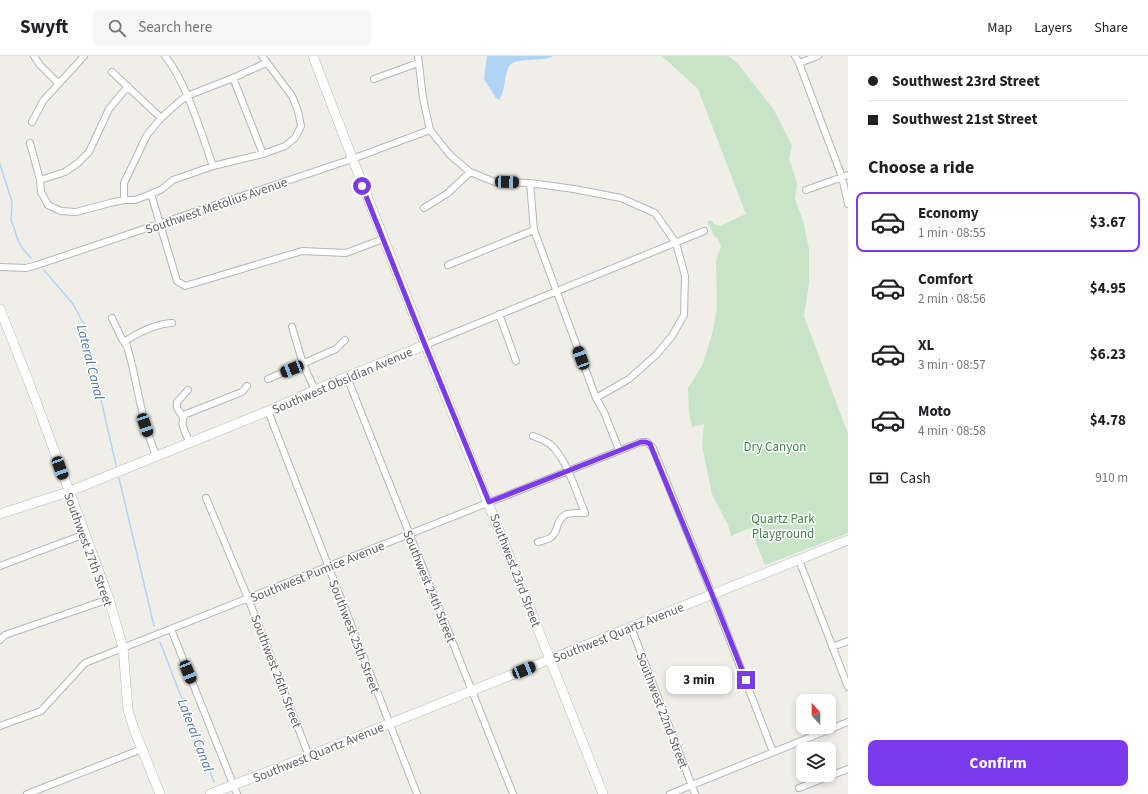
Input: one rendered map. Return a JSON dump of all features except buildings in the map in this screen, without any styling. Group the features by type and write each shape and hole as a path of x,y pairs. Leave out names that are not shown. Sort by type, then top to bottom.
{"street":[{"path":"34,56 40,65 59,84"},
{"path":"32,122 43,101 84,56"},
{"path":"165,56 174,67 187,96 213,166"},
{"path":"30,142 40,180 41,192 48,205 60,211 76,212 124,200 135,200 162,189 173,180 213,166 263,154 285,146 295,138 301,126 298,111 292,96 262,56"},
{"name":"Southwest 23rd Street","path":"312,56 603,794"},
{"path":"418,56 423,98 430,130 450,155 470,172 495,182 530,183 574,189 621,198 655,213 676,243 685,276 684,315 672,336 657,354 629,379 596,398"},
{"path":"795,56 845,176 848,204"},
{"path":"799,63 818,56"},
{"path":"124,200 124,183 147,135 161,118 187,96 266,63"},
{"path":"374,79 418,63"},
{"path":"112,72 161,118"},
{"path":"233,78 263,154"},
{"path":"40,180 65,172 78,163 89,152 109,110 128,86"},
{"name":"Southwest Metolius Avenue","path":"0,267 26,268 36,265 352,159 430,130"},
{"path":"424,208 448,193 470,172"},
{"path":"806,190 845,176"},
{"path":"530,183 534,230 596,398 604,412 619,450"},
{"path":"152,194 178,281 185,286 302,251 346,253 383,239"},
{"path":"448,265 534,230"},
{"name":"Southwest Obsidian Avenue","path":"0,514 68,492 268,411 556,290 704,231"},
{"name":"Southwest 27th Street","path":"0,308 109,599 123,648 128,710 160,794"},
{"path":"499,314 516,361"},
{"path":"112,318 127,346 145,425 156,456"},
{"path":"124,342 136,334 150,328 172,323"},
{"path":"292,327 303,364 315,390"},
{"path":"268,379 336,350 345,340"},
{"name":"Southwest 24th Street","path":"347,377 513,794"},
{"path":"190,442 182,423 183,417 186,414 242,392 247,386"},
{"path":"183,417 177,408 177,402 188,390"},
{"name":"Southwest 25th Street","path":"268,411 417,794"},
{"path":"533,436 549,444 559,455 585,513 569,513 563,516 556,532 550,538 538,542"},
{"name":"Southwest Pumice Avenue","path":"0,726 41,711 85,663 641,442 650,444 712,594"},
{"name":"Southwest 26th Street","path":"206,498 248,598 309,756"},
{"path":"0,566 84,534"},
{"name":"Southwest Quartz Avenue","path":"210,794 235,790 309,756 848,540"},
{"path":"799,560 848,687"},
{"path":"712,594 773,752"},
{"path":"0,640 6,635 109,599"},
{"name":"Southwest 22nd Street","path":"631,627 695,794"},
{"path":"171,629 235,790"},
{"path":"832,647 848,641"},
{"path":"670,794 848,722"},
{"path":"27,794 142,750"},
{"path":"799,788 848,769"}],"green space":[{"name":"Dry Canyon","path":"662,56 729,56 738,64 774,110 792,146 789,158 797,183 795,199 803,221 809,249 809,283 804,316 848,434 848,533 765,565 750,528 731,536 728,525 712,494 702,446 704,424 692,427 689,413 688,388 702,366 713,331 717,308 716,260 721,247 717,237 715,237 707,222 711,220 714,224 720,226 746,214 698,89"}],"water":[{"path":"487,56 553,56 542,59 518,61 509,66 503,91 499,100 496,98 484,79"}],"waterway":[{"name":"Lateral Canal","path":"0,164 12,202 11,221 22,248 31,258"},
{"name":"Lateral Canal","path":"44,270 73,304 85,326 85,338 88,343 116,465"},
{"name":"Lateral Canal","path":"119,478 154,626"},
{"name":"Lateral Canal","path":"160,642 214,782"}],"route":[{"path":"362,186 489,502 641,442 650,444 653,448 746,680"}],"park label":[{"name":"Quartz Park Playground","path":"783,526"}]}
